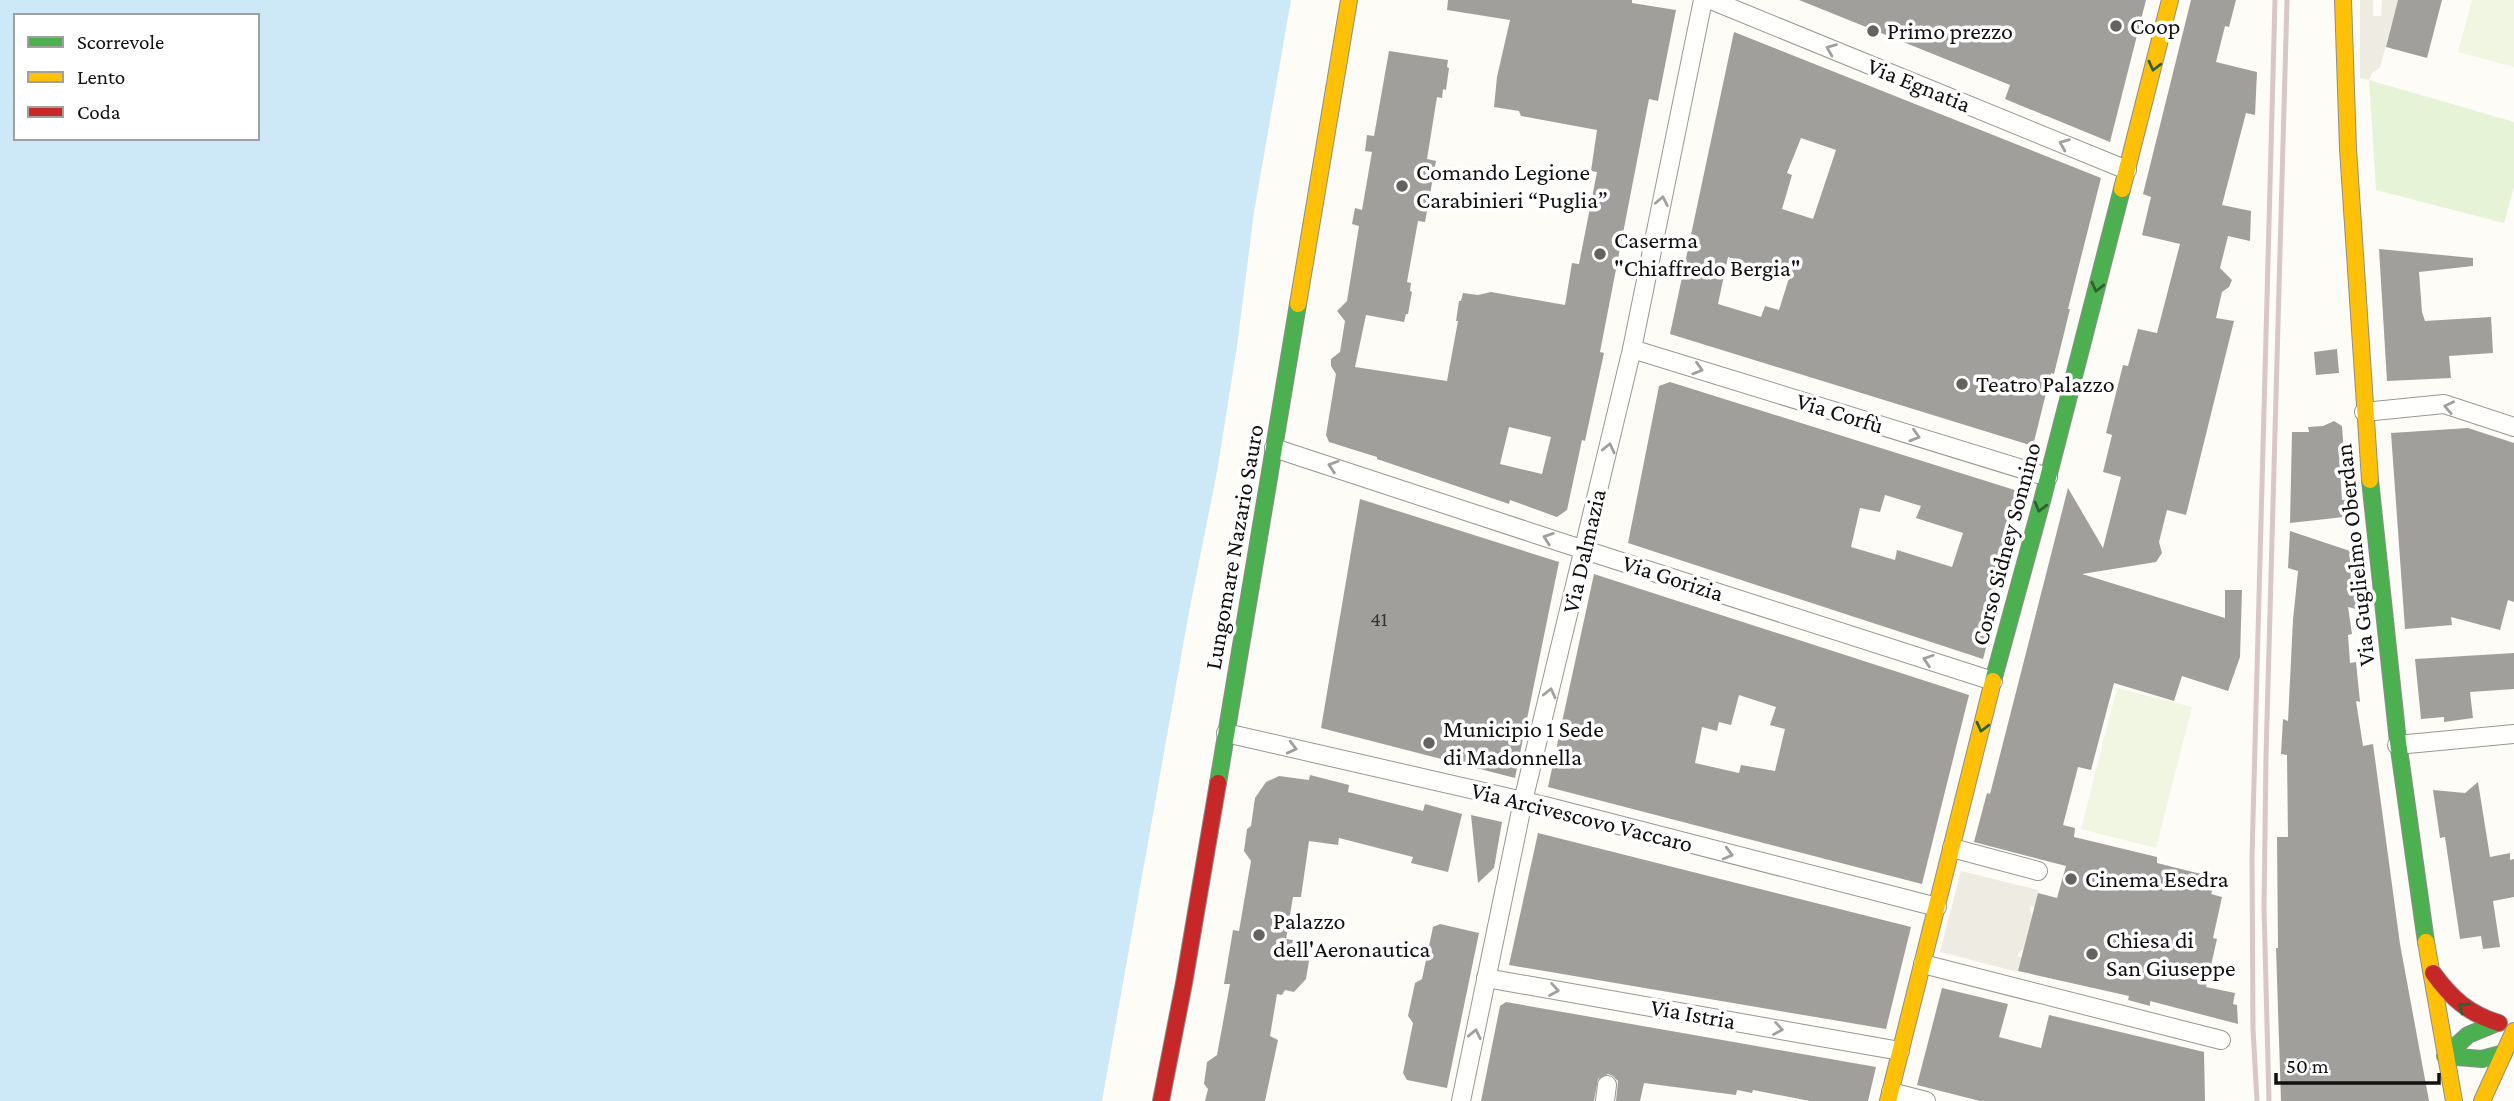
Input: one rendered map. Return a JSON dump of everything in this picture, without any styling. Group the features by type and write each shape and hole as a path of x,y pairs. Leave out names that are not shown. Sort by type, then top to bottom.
{"main road":[{"name":"Lungomare Nazario Sauro","path":"1161,1101 1184,983 1349,0"},
{"name":"Corso Sidney Sonnino","path":"1890,1096 1993,681 2170,0"},
{"name":"Via Guglielmo Oberdan","path":"2343,0 2343,75 2364,412 2397,744 2428,965 2454,1101"},
{"path":"2428,965 2446,992 2465,1011 2497,1023"},
{"path":"2504,1053 2490,1060 2472,1061 2445,1056 2456,1041 2480,1027 2497,1023 2514,1024"},
{"path":"2482,1101 2514,1031"}],"street":[{"name":"Via Dalmazia","path":"1461,1101 1523,801 1632,349 1703,0"},
{"name":"Via Egnatia","path":"1711,0 2127,170"},
{"name":"Via Corfù","path":"1632,349 2048,477"},
{"path":"2364,412 2444,404 2514,427"},
{"name":"Via Gorizia","path":"1274,448 1993,681"},
{"name":"Via Arcivescovo Vaccaro","path":"1226,733 1523,801 1937,908"},
{"path":"2397,744 2514,734"},
{"path":"1952,848 2038,871"},
{"path":"1923,964 2221,1040"},
{"name":"Via Istria","path":"1486,978 1900,1051"},
{"path":"1890,1096 1926,1101"}],"green space":[{"path":"2472,0 2514,0 2514,67 2458,52"},
{"path":"2369,80 2514,122 2514,187 2504,223 2376,190"},
{"path":"2117,688 2192,707 2156,848 2081,829"}],"shaded area":[{"path":"2360,0 2373,0 2373,16 2381,16 2382,0 2398,0 2380,68 2372,73 2369,80 2360,78"},
{"path":"1961,871 2038,890 2036,907 2029,908 2032,915 2023,950 2017,956 2022,958 2018,972 1940,952"}],"water":[{"path":"0,0 1291,0 1254,212 1217,472 1189,612 1102,1101 0,1101"}],"building":[{"name":"Caserma \"Chiaffredo Bergia\"","path":"1448,0 1632,0 1632,3 1676,10 1658,101 1649,99 1600,352 1604,353 1585,441 1582,440 1567,510 1557,517 1510,500 1509,504 1329,442 1326,435 1336,374 1331,366 1331,359 1340,352 1345,321 1337,311 1347,301 1359,226 1352,224 1355,208 1362,210 1372,152 1365,151 1367,135 1374,136 1389,51 1448,60 1449,68 1446,90 1443,89 1442,98 1437,97 1427,159 1436,161 1425,222 1418,221 1407,282 1411,283 1412,292 1408,314 1404,322 1366,315 1355,367 1447,381 1459,301 1463,293 1478,295 1491,292 1565,305 1572,263 1579,264 1597,172 1591,171 1597,130 1521,116 1519,111 1494,107 1497,77 1510,20 1447,10","holes":["1509,427 1551,437 1542,474 1500,464"]},
{"path":"1799,0 2146,0 2110,142 2005,99 2010,85"},
{"path":"2191,0 2236,0 2229,27 2225,26 2216,62 2257,72 2255,115 2246,113 2222,205 2251,211 2250,241 2228,236 2220,268 2232,280 2229,287 2222,292 2216,318 2234,321 2186,515 2167,510 2159,542 2162,553 2156,562 2082,574 2225,618 2225,590 2242,590 2240,657 2228,691 2182,676 2174,701 2114,683 2091,770 2078,767 2063,825 2075,828 2074,837 2157,857 2157,863 2217,878 2211,894 2222,897 2213,938 2217,939 2206,987 2235,993 2233,1004 2237,1005 2238,1024 2150,1001 2150,1006 2128,1000 2129,996 2018,971 2038,893 2057,898 2066,866 1974,842 1987,793 1990,794 2068,488 2103,548 2121,477 2103,472 2112,435 2106,433 2123,365 2128,366 2138,329 2157,333 2180,244 2142,235 2151,197 2143,194"},
{"path":"2398,0 2442,0 2427,58 2386,47"},
{"path":"1734,32 2101,178 2054,374 2051,373 2033,446 1670,334","holes":["1801,138 1836,150 1813,219 1782,209 1792,175 1787,173","1728,257 1789,278 1779,310 1765,306 1761,317 1718,304"]},
{"path":"2379,249 2473,258 2473,266 2419,272 2422,312 2425,321 2491,317 2493,353 2449,356 2451,378 2387,381"},
{"path":"2337,349 2339,373 2316,375 2314,352"},
{"path":"1670,382 2021,492 1985,639 1988,640 1983,659 1628,543 1659,386","holes":["1885,495 1921,506 1916,518 1963,533 1952,567 1897,550 1895,560 1851,547 1860,508 1880,512"]},
{"path":"2334,421 2342,426 2344,454 2339,455 2342,500 2351,499 2353,516 2290,523 2292,432 2309,432 2308,427 2323,426"},
{"path":"2468,428 2514,443 2514,602 2508,600 2500,630 2451,617 2452,625 2405,629 2391,433"},
{"path":"1360,499 1559,562 1515,778 1321,728"},
{"path":"2290,531 2350,551 2351,585 2354,585 2356,609 2348,607 2352,634 2348,635 2350,663 2356,662 2360,702 2356,701 2363,746 2373,744 2400,944 2429,1101 2281,1101 2276,948 2277,837 2288,837 2287,755 2281,754 2283,719 2288,721 2298,571 2288,568"},
{"path":"1594,574 1969,695 1922,884 1548,787","holes":["1739,695 1776,707 1770,725 1785,729 1775,771 1741,765 1739,773 1695,763 1702,727 1717,731 1719,722 1731,725"]},
{"path":"2514,653 2514,689 2470,692 2473,718 2444,722 2444,717 2421,719 2415,659"},
{"name":"Palazzo dell'Aeronautica","path":"1310,775 1349,785 1348,792 1423,811 1425,804 1462,814 1448,872 1411,863 1413,857 1339,838 1338,845 1309,841 1301,897 1293,897 1286,939 1293,940 1292,944 1302,945 1309,961 1306,979 1294,992 1285,990 1282,995 1277,994 1270,1036 1278,1040 1265,1101 1205,1101 1208,1089 1204,1084 1207,1062 1217,1055 1230,984 1224,984 1233,930 1239,931 1251,861 1244,851 1255,798 1266,782 1279,776 1309,780"},
{"path":"2478,782 2490,857 2510,853 2510,860 2514,859 2514,897 2493,901 2500,947 2483,949 2481,936 2460,939 2445,837 2440,838 2433,790 2465,793"},
{"path":"1471,815 1502,822 1494,868 1478,883"},
{"path":"1538,833 1911,927 1886,1029 1509,965"},
{"path":"1440,924 1479,933 1447,1088 1407,1080 1403,1073 1413,1023 1408,1016 1415,983 1422,979 1433,927"},
{"path":"1942,988 2008,1004 1999,1037 2041,1048 2049,1015 2204,1052 2205,1101 1980,1101 1917,1085"},
{"path":"1506,1002 1876,1067 1868,1101 1810,1101 1753,1090 1752,1093 1737,1090 1736,1095 1644,1083 1640,1101 1616,1101 1618,1081 1608,1074 1598,1079 1594,1101 1481,1101 1500,1006"}],"railway":[{"path":"2257,1101 2253,1029 2252,857 2275,0"},
{"path":"2269,1101 2264,908 2266,756 2287,0"}],"traffic: fast":[{"path":"1993,681 2122,189"},
{"path":"1218,783 1298,304"},
{"path":"2370,480 2398,742 2426,942"},
{"path":"2497,1023 2468,1035 2445,1056 2482,1059 2504,1053"}],"traffic: slow":[{"path":"1298,304 1349,0"},
{"path":"2122,189 2170,0"},
{"path":"2343,0 2348,149 2370,480"},
{"path":"1888,1101 1993,681"},
{"path":"2426,942 2454,1101"},
{"path":"2482,1101 2514,1031"}],"traffic: jam":[{"path":"1161,1101 1218,783"},
{"path":"2433,973 2462,1004 2499,1023"}],"place":[{"name":"Coop","path":"2116,26"},
{"name":"Primo prezzo","path":"1873,31"},
{"name":"Comando Legione Carabinieri “Puglia”","path":"1402,186"},
{"name":"Caserma \"Chiaffredo Bergia\"","path":"1600,254"},
{"name":"Teatro Palazzo","path":"1962,384"},
{"name":"Municipio 1 Sede di Madonnella","path":"1429,743"},
{"name":"Cinema Esedra","path":"2071,879"},
{"name":"Palazzo dell'Aeronautica","path":"1259,935"},
{"name":"Chiesa di San Giuseppe","path":"2092,954"}]}
